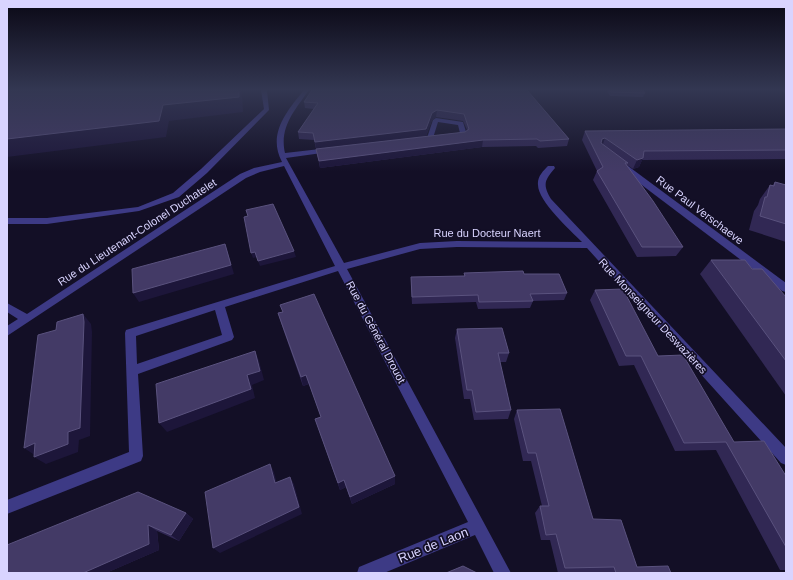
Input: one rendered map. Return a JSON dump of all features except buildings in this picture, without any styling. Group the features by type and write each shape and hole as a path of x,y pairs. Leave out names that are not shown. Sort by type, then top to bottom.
{"street":[{"path":"7,221 48,221 140,209 176,195 204,171 259,117"},
{"name":"Rue du Général Drouot","path":"288,117 281,128 279,143 284,160 503,573"},
{"name":"Rue du Lieutenant-Colonel Duchatelet","path":"7,332 243,176 284,160 340,149"},
{"name":"Rue Paul Verschaeve","path":"613,159 786,288"},
{"name":"Rue Monseigneur Deswazières","path":"551,168 545,174 540,183 544,194 587,245 786,458"},
{"name":"Rue du Docteur Naert","path":"131,371 130,333 341,267 420,246 442,244 587,245"},
{"path":"7,508 136,456 131,371 228,338 220,304"},
{"path":"7,307 27,319"},
{"name":"Rue de Laon","path":"365,573 478,526"}]}
